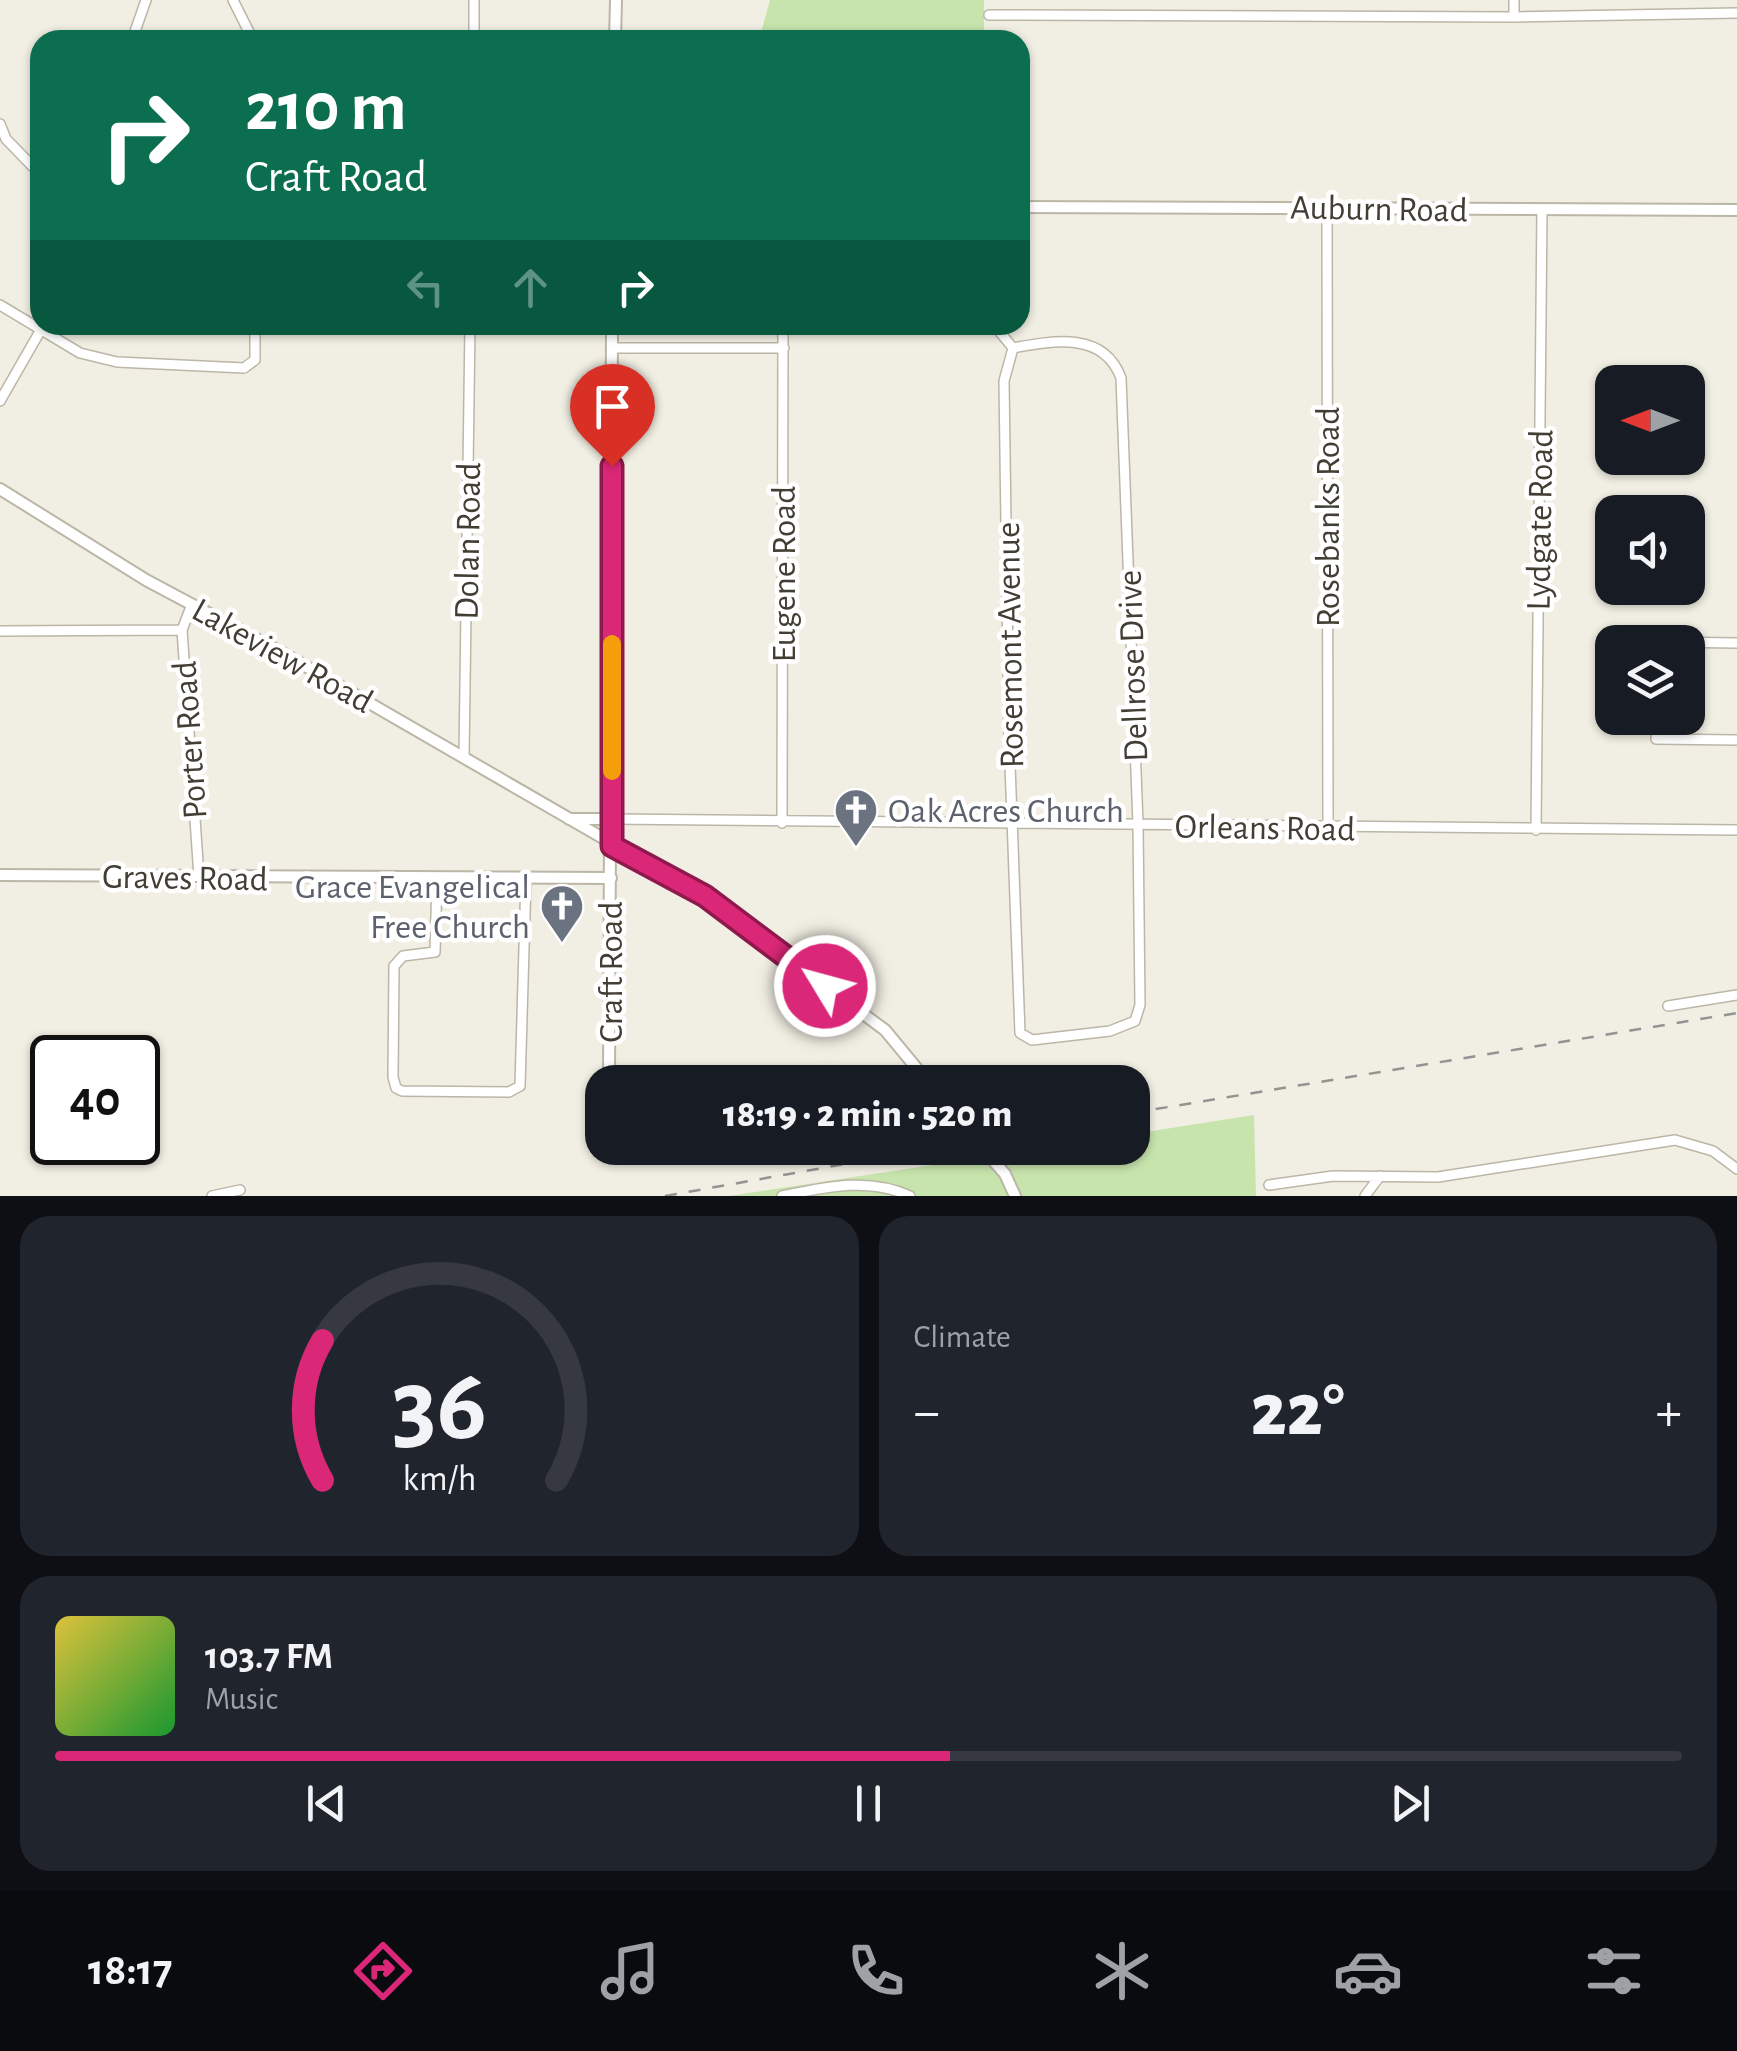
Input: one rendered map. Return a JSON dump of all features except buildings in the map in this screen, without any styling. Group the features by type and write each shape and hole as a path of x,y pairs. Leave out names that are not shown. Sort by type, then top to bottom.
{"street":[{"path":"136,30 146,0"},
{"path":"233,0 248,30"},
{"path":"474,0 474,30"},
{"path":"615,30 616,0"},
{"path":"1514,0 1514,17"},
{"path":"989,16 1514,17 1737,13"},
{"path":"0,124 6,139 30,164"},
{"name":"Rosebanks Road","path":"1326,206 1328,828"},
{"name":"Auburn Road","path":"1030,207 1737,210"},
{"name":"Lydgate Road","path":"1536,830 1542,210"},
{"path":"0,305 30,321"},
{"path":"0,401 37,335"},
{"path":"54,335 80,352 117,362 244,368 255,360 255,335"},
{"name":"Dolan Road","path":"464,756 470,335"},
{"name":"Craft Road","path":"610,1065 612,335"},
{"name":"Eugene Road","path":"782,822 784,335"},
{"path":"1002,335 1013,348"},
{"name":"Dellrose Drive","path":"1013,348 1038,343 1100,346 1114,358 1121,378 1138,824 1140,1005 1135,1021 1110,1031 1032,1040 1020,1033"},
{"path":"612,348 784,348"},
{"name":"Rosemont Avenue","path":"1013,348 1004,381 1009,738 1020,1033"},
{"name":"Lakeview Road","path":"0,489 192,604 705,896 885,1030 914,1065"},
{"name":"Porter Road","path":"192,604 182,630 199,877"},
{"path":"0,631 182,630"},
{"path":"1705,643 1737,643"},
{"path":"1656,735 1656,738 1737,740"},
{"path":"568,819 612,819"},
{"name":"Orleans Road","path":"612,819 1015,826 1737,830"},
{"name":"Graves Road","path":"0,875 611,878"},
{"path":"437,879 435,952 403,956 394,966 393,1077 396,1088 402,1091 510,1092 520,1086 526,880"},
{"path":"1668,1006 1737,996"},
{"path":"1268,1185 1333,1176 1448,1175 1675,1140 1714,1151 1737,1169"},
{"path":"996,1165 1015,1196"},
{"path":"1365,1196 1380,1176"},
{"path":"782,1196 829,1186 885,1185 910,1196"},
{"path":"212,1196 240,1190"}],"green space":[{"path":"770,0 984,0 984,30 762,30"},
{"path":"1254,1115 1256,1196 729,1196 933,1165 1150,1165 1150,1131"}],"railway":[{"path":"1150,1110 1737,1013"},
{"path":"665,1196 839,1165"}],"slow traffic":[{"path":"612,644 612,771"}],"place":[{"name":"Oak Acres Church","path":"856,848"},
{"name":"Grace Evangelical Free Church","path":"562,944"}],"route":[{"path":"612,466 612,846 705,896 825,986"}]}
